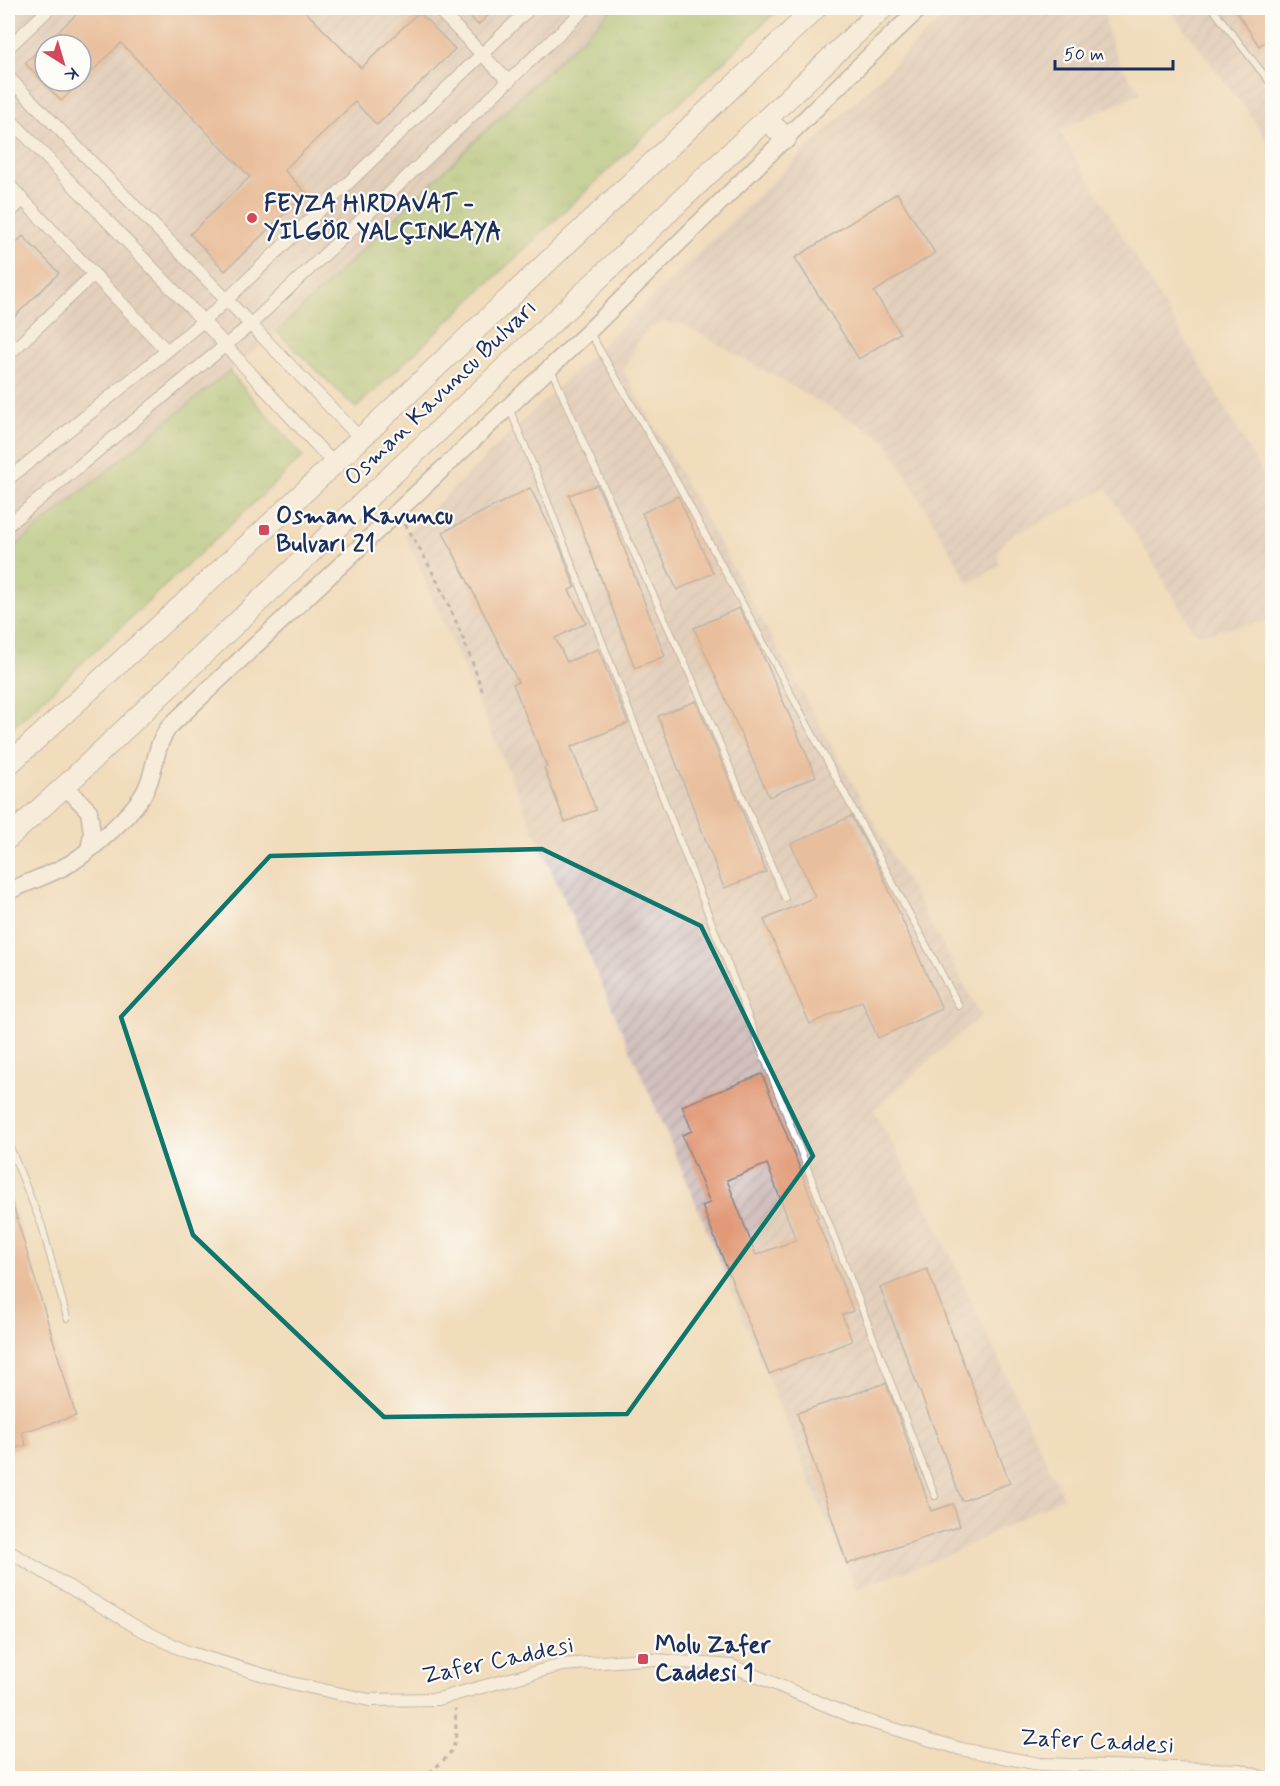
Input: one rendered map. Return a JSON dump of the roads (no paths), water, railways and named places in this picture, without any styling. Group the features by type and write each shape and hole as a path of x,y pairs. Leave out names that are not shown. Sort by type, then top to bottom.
{"highway":[{"name":"Osman Kavuncu Bulvarı","path":"8,765 361,439 816,8"},
{"name":"Osman Kavuncu Bulvarı","path":"8,838 883,8"},
{"path":"766,119 786,138"}],"street":[{"path":"8,48 50,8"},
{"path":"437,8 509,82"},
{"path":"8,479 227,300 530,8"},
{"path":"8,525 250,325 586,8"},
{"path":"8,892 70,863 89,850 128,813 149,783 157,748 165,732 590,331 920,8"},
{"path":"8,77 361,439"},
{"path":"8,117 203,321 334,464"},
{"path":"8,184 167,351"},
{"path":"8,215 22,200"},
{"path":"8,355 94,274"},
{"path":"65,786 89,811 108,815 128,813"},
{"path":"89,811 92,833 89,850"},
{"name":"Zafer Caddesi","path":"8,1551 140,1629 187,1652 291,1683 369,1700 438,1699 562,1665 643,1659 732,1666 854,1717 962,1749 1039,1764 1240,1770 1264,1779"}],"lane":[{"path":"1212,8 1272,85"},
{"path":"590,331 679,486 959,1006"},
{"path":"551,368 698,692 785,898"},
{"path":"509,408 935,1496"},
{"path":"8,1142 42,1226 67,1318"}],"place":[{"name":"FEYZA HIRDAVAT - YILGÖR YALÇINKAYA","path":"252,218"},
{"name":"Osman Kavuncu Bulvarı 21","path":"264,530"},
{"name":"Molu Zafer Caddesi 1","path":"643,1659"}]}
